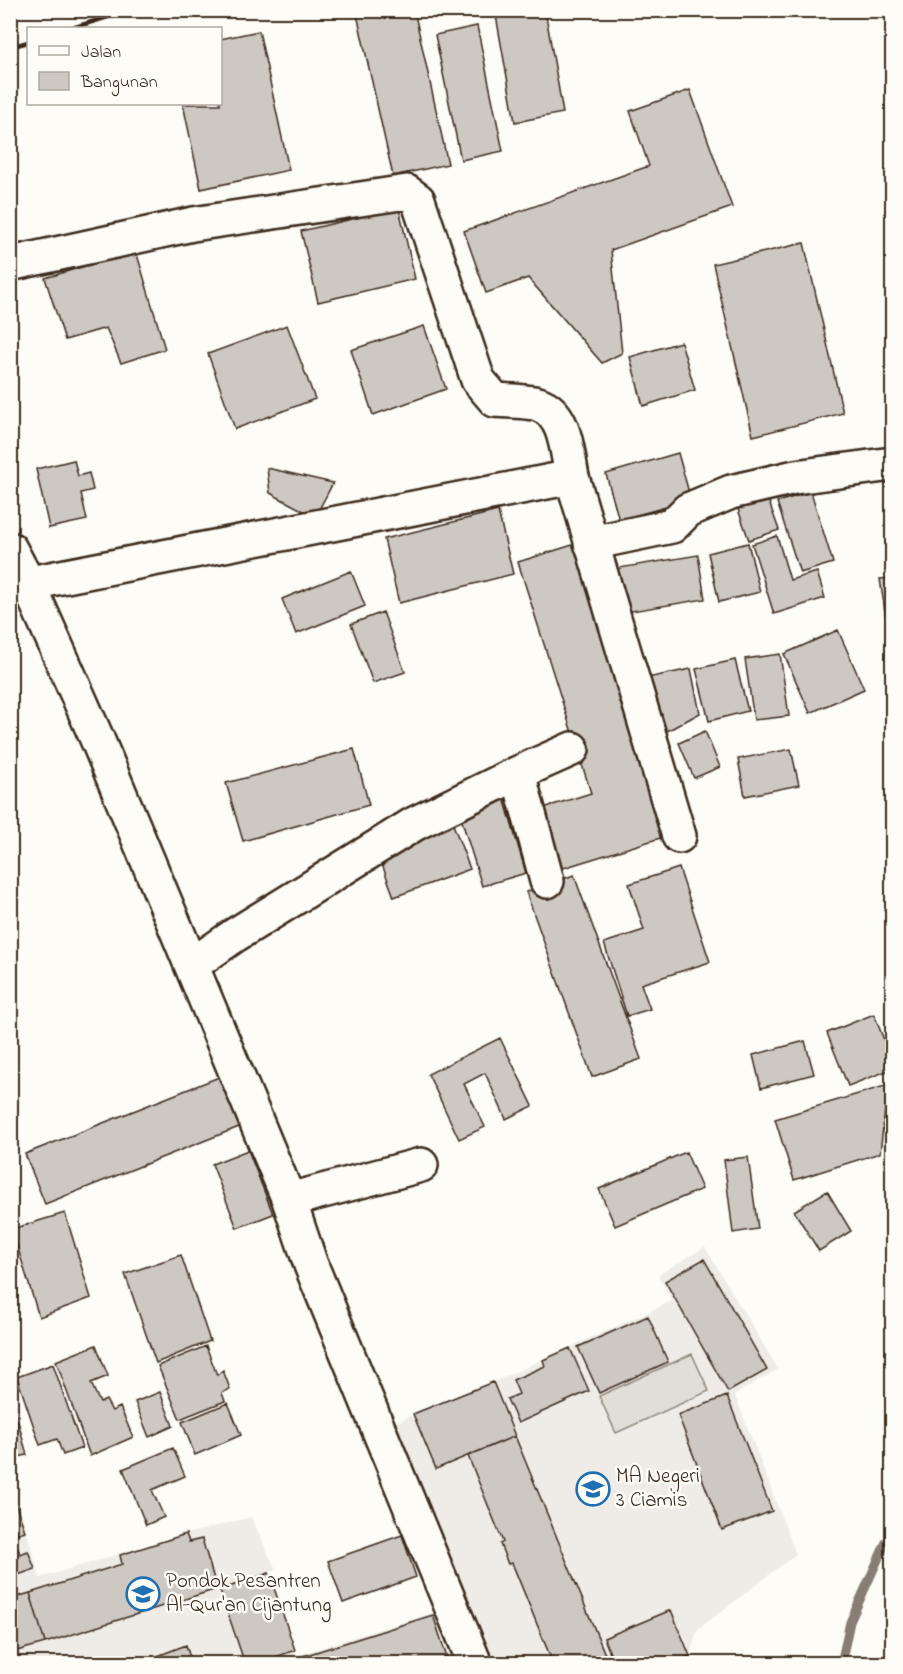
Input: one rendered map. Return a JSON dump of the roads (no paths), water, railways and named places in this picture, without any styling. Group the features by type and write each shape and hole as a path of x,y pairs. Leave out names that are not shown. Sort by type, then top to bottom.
{"street":[{"path":"10,264 193,224 407,192 417,200 478,380 495,400 538,404 556,416 564,436 572,477 591,543 679,836"},
{"path":"591,543 672,526 688,510 731,492 795,477 892,464"},
{"path":"19,585 572,477"},
{"path":"10,549 19,585 98,741 192,965 289,1200 311,1265 475,1664"},
{"path":"192,965 235,934 414,824 572,749"},
{"path":"518,773 547,881"},
{"path":"289,1200 421,1164"}],"waterway":[{"path":"841,1664 850,1622 886,1542"}],"railway":[{"path":"75,27 131,10"},
{"path":"10,47 27,42"}],"place":[{"name":"MA Negeri 3 Ciamis","path":"593,1489"},
{"name":"Pondok Pesantren Al-Qur'an Cijantung","path":"143,1594"}]}
